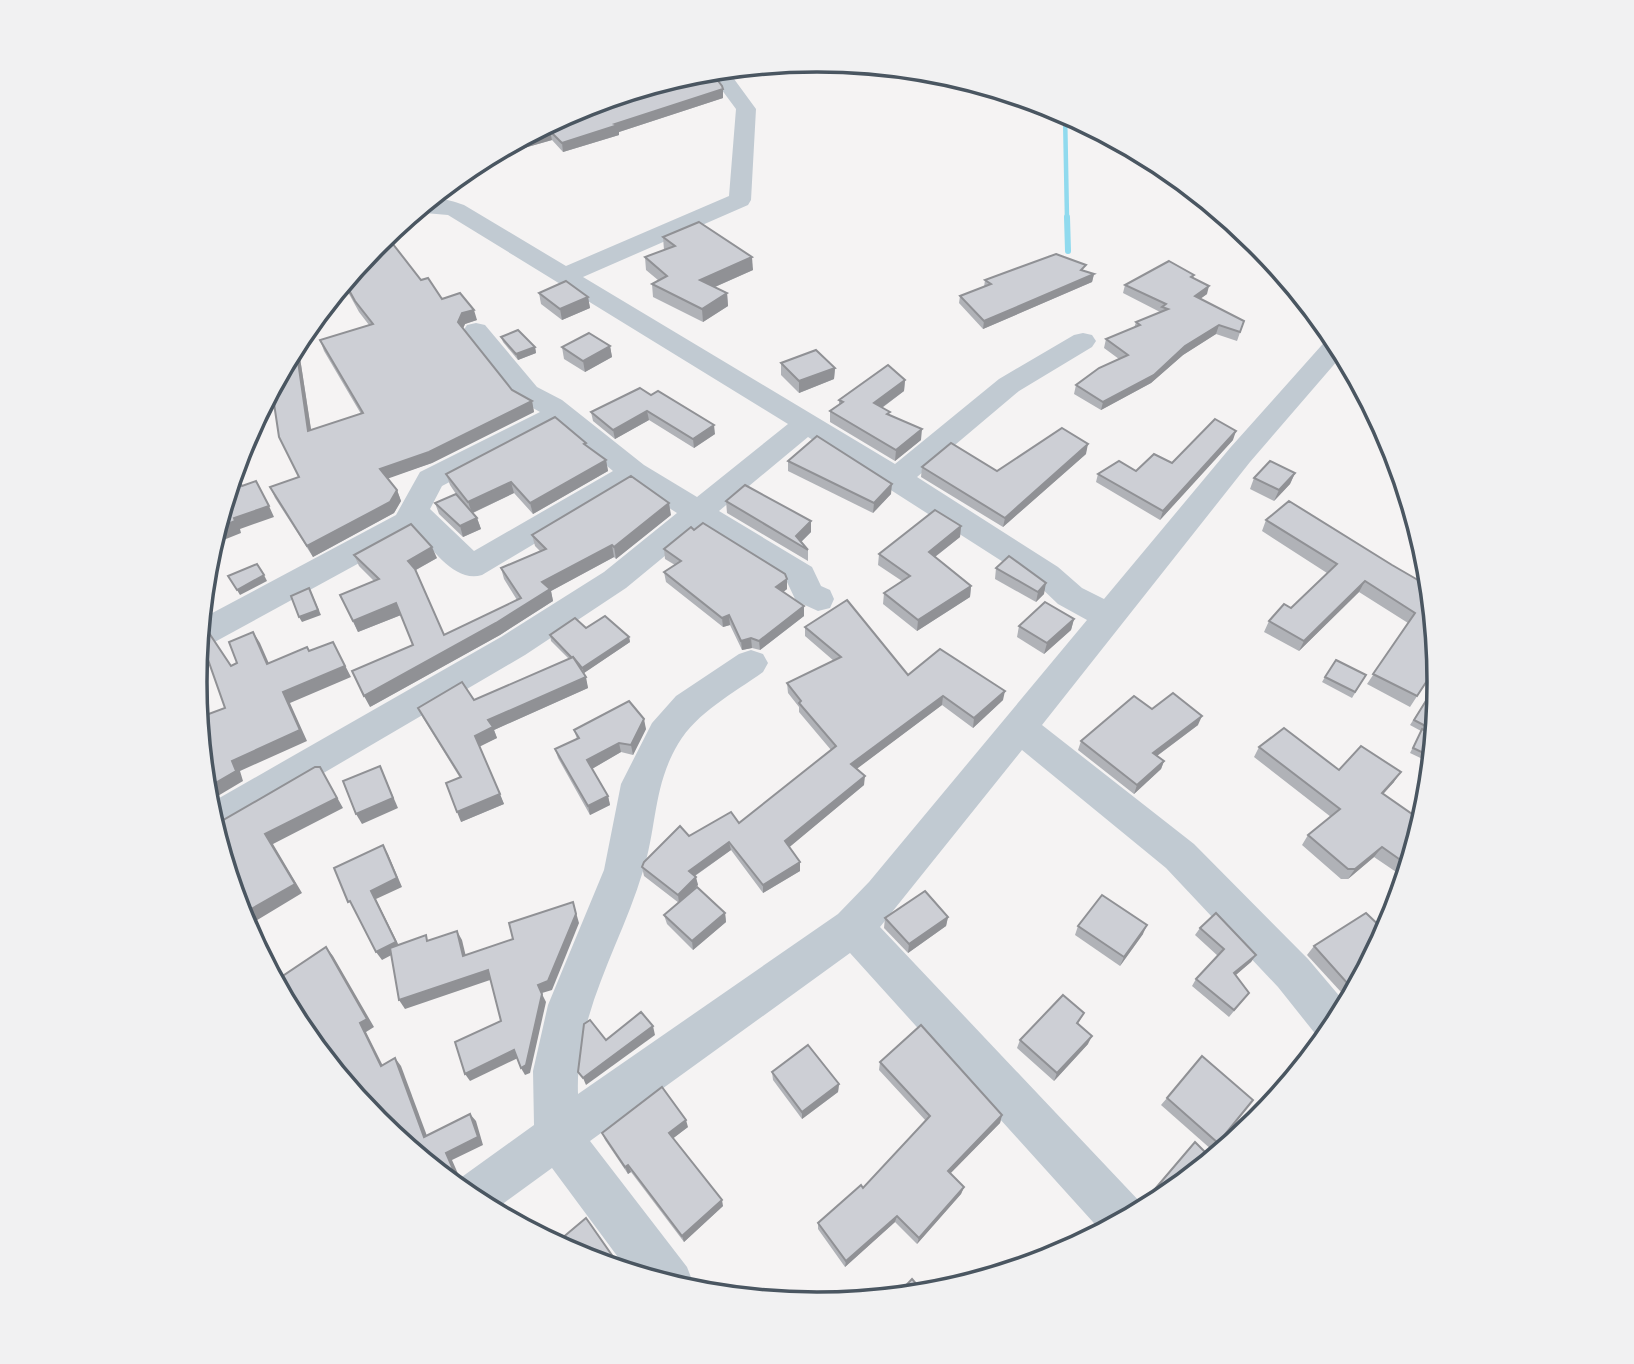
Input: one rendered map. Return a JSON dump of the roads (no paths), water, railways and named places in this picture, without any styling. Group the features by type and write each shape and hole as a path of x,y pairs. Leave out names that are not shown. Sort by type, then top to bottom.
{"street":[{"path":"564,276 740,200 746,109 724,79"},
{"path":"436,206 447,206 456,210 683,346 897,478 1047,575 1070,596 1109,616"},
{"path":"475,331 527,393 552,406 634,472 801,575 808,593 818,599"},
{"path":"897,478 1009,385 1083,341"},
{"path":"480,1191 853,927 883,895 1240,455 1330,352"},
{"path":"209,630 380,540 407,523 415,512 420,491 431,479 556,415 552,406"},
{"path":"222,815 513,646 615,580 807,424"},
{"path":"415,512 471,567 634,472"},
{"path":"659,1271 557,1136 555,1071 567,1018 624,870 640,784 665,733 689,706 751,663"},
{"path":"1018,726 1180,856 1293,973 1327,1015"},
{"path":"853,927 1117,1213"}],"waterway":[{"path":"1065,125 1067,219"},
{"path":"1067,217 1068,251"}]}
